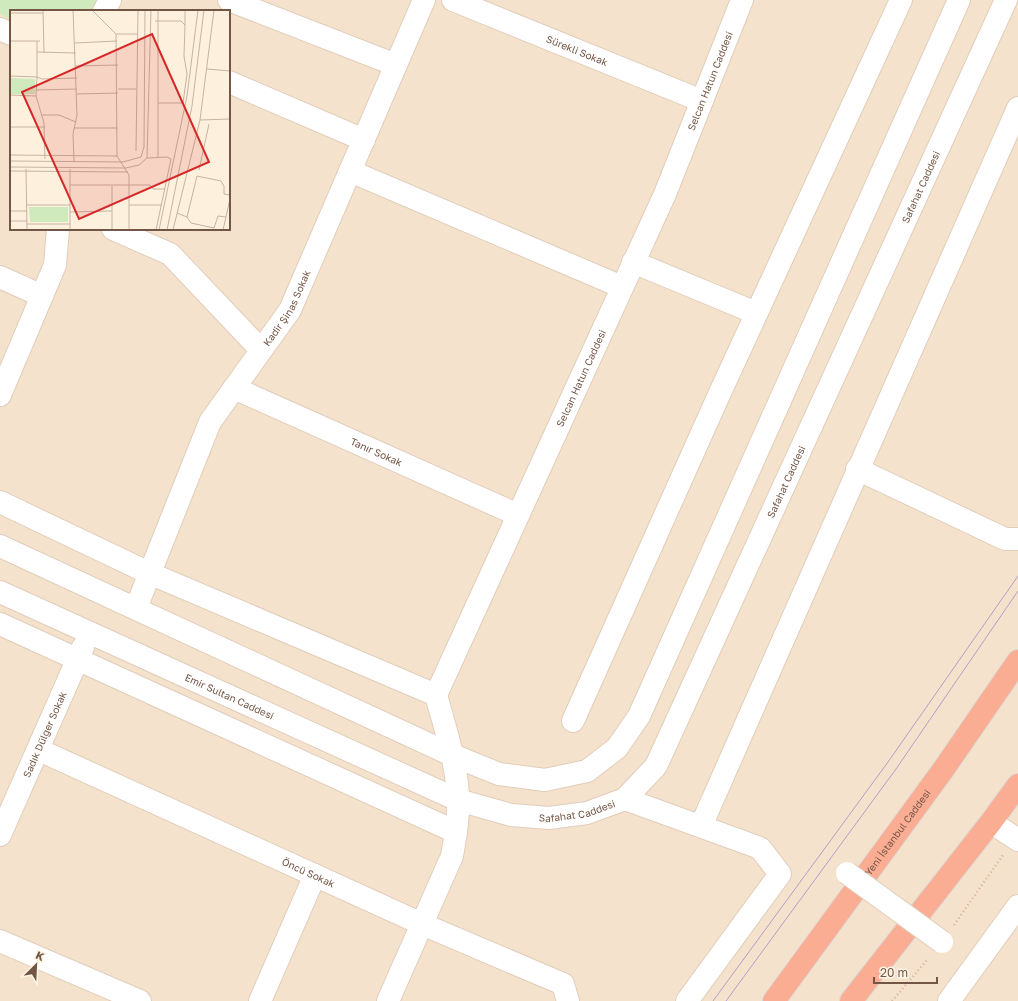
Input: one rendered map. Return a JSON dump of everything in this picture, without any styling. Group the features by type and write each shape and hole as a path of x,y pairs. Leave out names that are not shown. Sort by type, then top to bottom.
{"highway":[{"name":"Yeni İstanbul Caddesi","path":"774,1001 938,777 1018,661"},
{"path":"851,1001 991,822 1018,785"}],"street":[{"path":"105,10 110,0"},
{"path":"229,0 396,65"},
{"name":"Kadir Şinas Sokak","path":"136,608 210,422 290,310 424,0"},
{"name":"Sürekli Sokak","path":"453,0 702,101"},
{"name":"Selcan Hatun Caddesi","path":"436,696 665,194 742,0"},
{"path":"573,721 756,313 901,0"},
{"path":"0,546 452,755 499,774 545,780 587,771 617,748 639,716 959,0"},
{"name":"Safahat Caddesi","path":"458,800 511,815 549,818 587,813 626,799 656,766 1006,0"},
{"path":"0,29 10,34"},
{"path":"230,82 364,140"},
{"path":"701,826 857,469 1018,108"},
{"path":"350,171 622,287"},
{"path":"0,395 54,265 58,230"},
{"path":"115,230 170,254 261,350"},
{"path":"633,262 756,313"},
{"path":"0,277 42,296"},
{"name":"Tanır Sokak","path":"234,388 518,515"},
{"path":"857,469 1005,539 1018,539"},
{"path":"0,502 149,573 436,696 452,755 458,800 456,832 452,856 388,1001"},
{"name":"Emir Sultan Caddesi","path":"0,592 458,800"},
{"path":"0,624 456,832"},
{"name":"Sadık Dülger Sokak","path":"0,835 39,750 89,633"},
{"name":"Öncü Sokak","path":"39,750 422,924 563,984 568,1001"},
{"path":"626,799 760,848 780,874 687,1001"},
{"path":"991,822 1017,839"},
{"path":"847,874 942,942"},
{"path":"260,1001 315,876"},
{"path":"949,1001 1018,906"},
{"path":"0,941 140,1001"}],"path":[{"path":"892,1001 942,942 1017,839"}],"shaded area":[{"path":"0,0 1018,0 1018,1001 0,1001"}],"green space":[{"path":"0,0 100,0 95,10 10,10 10,19 0,14"}],"tram line":[{"path":"713,1001 888,762 1018,576"},
{"path":"726,1001 896,769 1018,591"}]}
